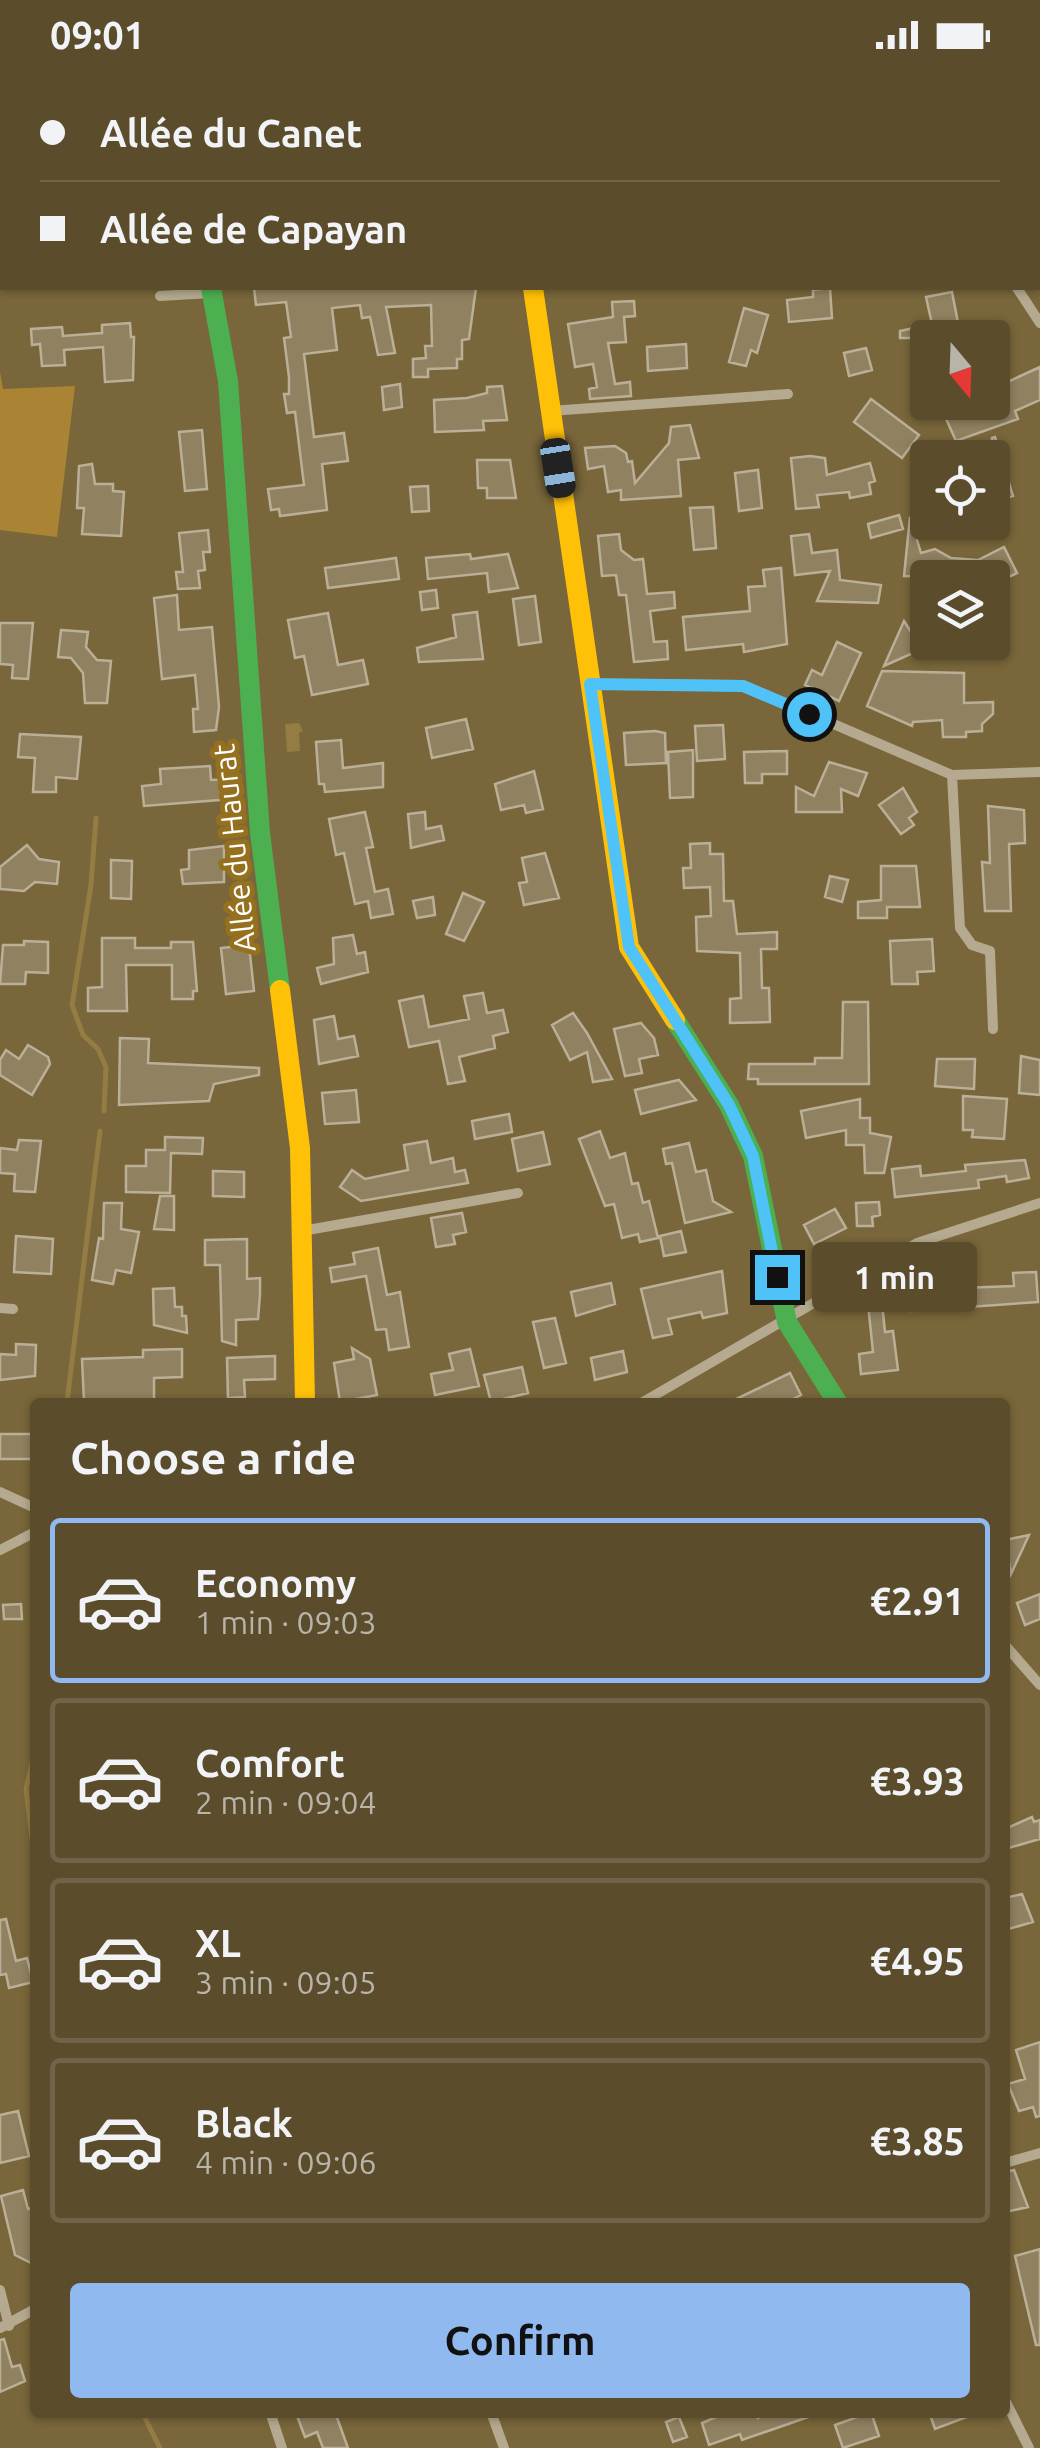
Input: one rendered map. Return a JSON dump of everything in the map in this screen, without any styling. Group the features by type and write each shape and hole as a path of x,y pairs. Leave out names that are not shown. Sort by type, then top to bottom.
{"street":[{"path":"160,296 212,290"},
{"name":"Allée du Haurat","path":"212,290 228,381 259,824 300,1148 305,1398"},
{"path":"533,290 629,947 729,1105 753,1156 787,1322 834,1398"},
{"path":"1018,290 1040,323"},
{"path":"549,411 788,394"},
{"path":"590,684 743,686 952,775 1040,772"},
{"path":"952,775 960,928 972,945 990,951 992,1028"},
{"path":"302,1231 518,1193"},
{"path":"650,1398 787,1322 917,1243 1040,1204"},
{"path":"0,1308 13,1309"},
{"path":"0,1492 30,1506"},
{"path":"0,1550 30,1535"},
{"path":"1010,1652 1040,1685"},
{"path":"1010,2162 1040,2153"},
{"path":"0,2290 4,2327 30,2312"},
{"path":"1010,2410 1028,2448"},
{"path":"272,2418 282,2448"},
{"path":"494,2418 504,2448"}],"shaded area":[{"path":"0,372 3,389 75,386 57,537 0,530"},
{"path":"299,723 303,731 299,733 300,751 287,752 285,724"}],"building":[{"path":"254,290 476,290 469,339 462,340 462,359 457,359 457,368 428,369 428,377 413,377 413,359 426,358 425,346 432,346 431,305 386,307 395,353 378,355 370,317 362,318 360,305 332,308 337,350 304,354 314,437 344,433 348,461 322,464 327,510 280,516 279,509 271,510 268,489 304,485 295,412 287,413 284,394 289,394 289,377 284,338 291,337 286,302 256,305"},
{"path":"813,290 830,290 832,318 789,322 787,300 813,297"},
{"path":"952,292 957,320 931,320 926,297"},
{"path":"634,301 635,316 624,317 626,342 608,343 615,384 630,382 631,396 590,399 589,389 597,387 593,364 575,367 568,324 613,317 612,302"},
{"path":"744,308 768,315 757,353 751,350 746,366 729,362"},
{"path":"130,323 134,337 133,380 105,382 103,347 64,350 65,365 42,366 40,344 32,345 31,329 62,327 63,336 102,333 102,325"},
{"path":"910,329 910,338 900,338 900,331"},
{"path":"686,344 687,368 648,371 647,347"},
{"path":"866,348 872,370 849,376 844,353"},
{"path":"1040,367 1040,400 1015,411 1018,419 956,440 947,420 1010,420 1010,381"},
{"path":"400,384 402,407 384,410 382,387"},
{"path":"502,386 507,420 483,421 484,430 435,432 434,400 467,398 487,393 487,387"},
{"path":"871,399 919,435 910,440 902,458 854,422"},
{"path":"690,425 699,458 678,460 681,496 621,500 621,490 608,492 604,466 588,469 585,448 615,446 626,453 628,462 632,461 635,483 669,443 671,427"},
{"path":"202,430 207,489 185,491 179,432"},
{"path":"791,458 825,458 827,475 870,463 875,481 869,483 871,494 850,498 849,492 817,495 819,507 796,509"},
{"path":"477,460 510,460 516,498 487,498 487,488 478,488"},
{"path":"92,464 95,484 113,484 113,491 124,492 121,536 82,534 84,508 77,508 79,466"},
{"path":"758,470 762,508 739,511 735,473"},
{"path":"428,486 429,511 412,512 410,487"},
{"path":"713,507 716,548 694,550 690,508"},
{"path":"899,515 903,529 871,538 868,524"},
{"path":"910,517 910,540 917,540 921,553 935,549 951,558 978,560 910,560 910,576 904,576"},
{"path":"208,530 210,552 203,552 205,570 198,571 200,588 178,589 176,572 183,572 179,533"},
{"path":"619,534 621,550 634,560 643,559 647,594 674,592 675,608 650,611 654,642 667,641 668,659 634,662 626,595 619,595 616,575 602,576 598,536"},
{"path":"809,534 812,553 837,550 840,580 881,585 878,603 817,601 830,571 795,575 791,536"},
{"path":"1004,547 1017,573 1010,576 1010,560 978,560"},
{"path":"470,554 471,559 508,554 518,588 489,592 487,573 428,579 426,558"},
{"path":"396,558 399,579 328,588 325,568"},
{"path":"781,568 787,644 744,652 743,644 686,650 683,617 750,611 748,587 765,586 763,570"},
{"path":"436,590 438,608 422,610 420,592"},
{"path":"177,595 179,630 212,627 219,707 216,730 194,732 193,709 198,709 195,675 162,679 154,598"},
{"path":"535,596 541,642 519,645 513,599"},
{"path":"477,612 483,659 419,662 417,648 456,637 453,615"},
{"path":"328,613 338,665 363,660 368,684 312,695 304,656 295,658 288,620"},
{"path":"904,621 910,630 910,654 884,666"},
{"path":"0,623 33,623 28,679 12,678 13,665 0,664"},
{"path":"61,630 88,632 86,647 97,660 111,661 107,703 85,703 83,673 71,658 58,657"},
{"path":"837,642 861,653 839,701 805,685 812,670 822,675"},
{"path":"882,671 964,673 964,703 993,702 993,714 982,724 982,731 966,732 966,737 943,737 942,720 913,722 912,726 867,706"},
{"path":"466,719 473,749 432,758 426,728"},
{"path":"723,725 725,759 697,761 695,726"},
{"path":"624,733 665,733 666,763 626,765"},
{"path":"20,734 81,737 77,779 56,777 56,792 33,792 35,758 18,757"},
{"path":"341,740 343,768 383,763 383,787 325,792 324,784 319,784 316,742"},
{"path":"693,750 693,797 670,798 668,752"},
{"path":"787,751 787,774 762,774 762,783 745,783 744,752"},
{"path":"829,762 867,773 858,796 841,789 842,812 796,812 796,787 814,796"},
{"path":"210,766 211,780 231,779 232,799 144,806 142,786 161,784 160,769"},
{"path":"534,771 543,809 526,813 524,805 501,810 495,784"},
{"path":"903,788 917,812 909,818 914,825 901,834 879,805"},
{"path":"988,806 1024,810 1025,843 1009,844 1011,911 985,911 982,862 990,863"},
{"path":"365,812 373,847 366,848 375,892 388,889 393,914 371,918 368,901 355,904 344,853 336,855 329,819"},
{"path":"425,812 426,829 441,826 444,840 411,848 408,814"},
{"path":"710,843 710,854 723,854 724,901 733,901 737,934 777,932 777,949 761,949 762,988 769,988 770,1022 730,1023 730,999 741,998 740,953 697,951 696,917 711,916 710,887 684,888 683,868 691,868 690,844"},
{"path":"27,845 39,859 59,862 57,884 35,882 24,891 0,889 0,867"},
{"path":"224,846 224,882 183,884 181,870 189,869 189,850"},
{"path":"545,853 559,898 524,905 519,883 527,882 522,858"},
{"path":"111,860 132,861 131,899 111,898"},
{"path":"881,866 916,866 920,907 887,907 887,918 858,918 858,902 881,900"},
{"path":"830,876 848,880 842,902 825,897"},
{"path":"463,893 484,902 464,941 446,934"},
{"path":"433,897 435,915 417,918 413,901"},
{"path":"353,935 357,954 365,952 368,972 321,984 317,968 334,964 333,938"},
{"path":"102,938 135,938 135,948 171,948 171,942 193,942 197,991 193,991 193,999 172,999 172,965 126,965 127,1011 88,1011 88,988 102,987"},
{"path":"932,939 934,971 917,972 918,984 892,984 890,941"},
{"path":"24,941 48,942 48,973 26,972 25,984 0,984 3,945 24,945"},
{"path":"249,945 254,991 226,994 221,948"},
{"path":"483,993 487,1013 503,1010 508,1032 493,1036 495,1048 459,1057 465,1081 448,1084 439,1041 409,1047 399,1001 423,996 429,1027 469,1019 464,996"},
{"path":"843,1002 868,1002 869,1084 758,1084 758,1079 748,1079 749,1064 815,1064 815,1058 842,1058"},
{"path":"573,1013 612,1079 593,1082 587,1052 570,1060 552,1025"},
{"path":"334,1016 338,1039 354,1036 358,1056 319,1064 314,1020"},
{"path":"641,1023 654,1038 658,1055 639,1059 642,1073 625,1076 614,1029"},
{"path":"120,1038 149,1039 148,1063 259,1068 259,1075 214,1084 209,1101 119,1105"},
{"path":"28,1045 48,1057 50,1064 32,1095 0,1075 0,1060 6,1050 19,1059"},
{"path":"1021,1056 1040,1060 1040,1095 1019,1093"},
{"path":"937,1059 975,1059 974,1089 935,1086"},
{"path":"679,1080 696,1100 641,1114 635,1090"},
{"path":"356,1090 359,1122 325,1124 322,1093"},
{"path":"963,1096 1007,1099 1004,1139 972,1137 973,1130 963,1130"},
{"path":"860,1099 860,1118 870,1118 870,1133 891,1137 884,1173 865,1173 864,1145 846,1145 846,1130 806,1138 801,1111"},
{"path":"509,1114 512,1132 475,1139 472,1121"},
{"path":"600,1131 610,1158 625,1153 632,1184 638,1183 643,1203 649,1201 658,1238 640,1242 638,1234 622,1238 614,1204 605,1206 579,1139"},
{"path":"543,1132 550,1164 518,1171 512,1139"},
{"path":"165,1137 203,1138 202,1154 171,1153 170,1193 126,1192 126,1166 146,1166 146,1150 165,1150"},
{"path":"19,1140 41,1141 35,1192 14,1191 15,1174 0,1173 0,1148 17,1150"},
{"path":"427,1141 431,1163 453,1158 455,1172 465,1170 468,1183 361,1201 340,1187 352,1170 365,1179 408,1170 404,1145"},
{"path":"689,1143 696,1172 706,1170 713,1201 731,1212 685,1223 672,1163 666,1164 663,1149"},
{"path":"1025,1160 1029,1178 1007,1182 1006,1176 978,1180 979,1188 895,1197 892,1169 920,1166 921,1176 966,1171 965,1165"},
{"path":"213,1171 244,1172 244,1197 213,1196"},
{"path":"160,1196 174,1196 174,1230 154,1229"},
{"path":"879,1202 880,1215 872,1217 873,1226 857,1226 856,1203"},
{"path":"104,1203 122,1203 121,1229 139,1232 131,1273 116,1270 113,1284 92,1280 99,1238 103,1239"},
{"path":"835,1209 846,1228 814,1244 804,1225"},
{"path":"462,1213 466,1232 453,1235 455,1244 436,1247 431,1218"},
{"path":"681,1231 686,1252 664,1256 660,1236"},
{"path":"16,1236 53,1239 51,1274 14,1272"},
{"path":"247,1239 247,1279 260,1278 258,1319 236,1320 236,1345 222,1341 220,1265 205,1265 205,1240"},
{"path":"378,1248 387,1295 400,1292 409,1347 389,1350 386,1329 376,1330 366,1276 332,1282 330,1268 355,1264 353,1253"},
{"path":"722,1271 727,1313 703,1318 701,1312 668,1319 672,1334 653,1338 641,1289"},
{"path":"1036,1272 1038,1302 911,1311 907,1292 921,1289 920,1284 939,1280 960,1281 961,1288 1014,1286 1013,1273"},
{"path":"611,1283 615,1304 576,1316 571,1292"},
{"path":"174,1288 175,1307 182,1307 187,1333 154,1325 153,1289"},
{"path":"882,1303 885,1332 893,1331 898,1370 861,1374 859,1354 873,1352 868,1304"},
{"path":"555,1318 566,1363 544,1368 533,1322"},
{"path":"16,1344 36,1345 35,1376 0,1380 0,1354 16,1355"},
{"path":"352,1348 370,1359 377,1395 339,1398 334,1363 354,1359"},
{"path":"182,1349 182,1377 154,1378 154,1398 84,1398 82,1359 143,1357 143,1350"},
{"path":"470,1349 479,1386 435,1395 431,1374 453,1370 449,1354"},
{"path":"623,1351 627,1372 595,1380 591,1358"},
{"path":"275,1356 275,1379 244,1380 245,1397 228,1398 227,1358"},
{"path":"522,1367 528,1393 490,1398 484,1375"},
{"path":"790,1373 801,1395 795,1398 738,1398"},
{"path":"0,1434 30,1434 30,1459 0,1459"},
{"path":"1029,1535 1011,1574 1010,1568 1010,1539"},
{"path":"1040,1594 1040,1619 1025,1625 1017,1603"},
{"path":"21,1604 22,1619 4,1619 3,1605"},
{"path":"1032,1817 1034,1822 1040,1820 1040,1839 1010,1848 1010,1827"},
{"path":"1022,1894 1033,1922 1010,1929 1010,1897"},
{"path":"6,1919 16,1961 27,1958 30,1983 9,1988 6,1974 0,1975 0,1920"},
{"path":"1040,2042 1040,2116 1036,2117 1033,2107 1019,2111 1010,2089 1010,2083 1025,2079 1016,2050"},
{"path":"18,2111 29,2156 0,2163 0,2115"},
{"path":"1014,2170 1028,2207 1010,2211 1010,2171"},
{"path":"23,2190 30,2208 30,2262 15,2255 1,2196"},
{"path":"1040,2249 1040,2345 1036,2345 1015,2256"},
{"path":"4,2339 12,2367 20,2365 25,2381 0,2392 0,2340"},
{"path":"298,2418 337,2418 348,2448 323,2448 317,2432 305,2437"},
{"path":"679,2418 687,2437 673,2442 666,2422"},
{"path":"714,2418 805,2418 742,2440 740,2434 709,2445 702,2423"},
{"path":"854,2418 873,2418 879,2436 843,2448 835,2425"},
{"path":"931,2418 964,2418 935,2429"}],"waterway":[{"path":"96,818 91,885 72,1005 83,1035 98,1049 106,1067 104,1111"},
{"path":"67,1398 100,1131"},
{"path":"30,1772 26,1789 30,1822"},
{"path":"145,2418 160,2448"}],"traffic: fast":[{"path":"211,290 228,381 260,833 280,990"},
{"path":"675,1020 729,1105 753,1156 787,1322 834,1398"}],"traffic: slow":[{"path":"533,290 629,947 675,1020"},
{"path":"280,990 300,1148 305,1398"}],"route":[{"path":"777,1277 753,1156 729,1105 629,947 615,875 590,684 743,686 809,714"}]}
